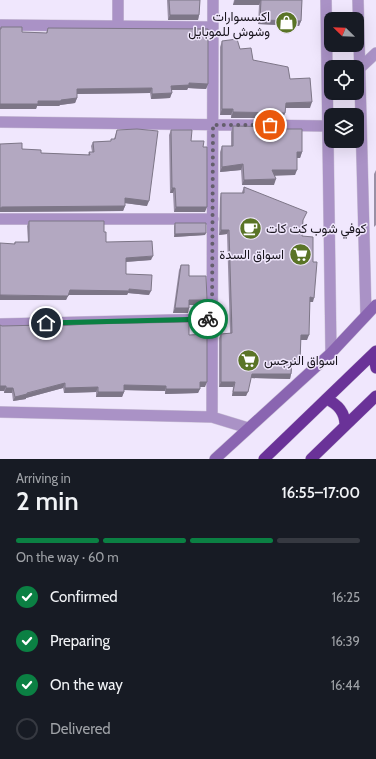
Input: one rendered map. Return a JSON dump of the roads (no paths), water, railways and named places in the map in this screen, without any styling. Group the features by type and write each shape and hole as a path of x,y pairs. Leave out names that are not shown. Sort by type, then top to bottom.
{"highway":[{"path":"375,351 374,358 376,368"},
{"path":"264,459 375,351"},
{"path":"311,459 376,396"},
{"path":"326,399 342,411 345,418 345,425"}],"main road":[{"path":"215,459 331,353 376,305"}],"street":[{"path":"118,0 118,26"},
{"path":"212,417 213,0"},
{"path":"326,0 327,108"},
{"path":"358,0 359,60"},
{"path":"0,24 213,27"},
{"path":"364,64 376,53"},
{"path":"360,100 366,315"},
{"path":"0,122 324,126"},
{"path":"327,148 331,353"},
{"path":"0,219 213,219"},
{"path":"0,324 212,319"},
{"path":"0,412 212,417 248,428"}],"place":[{"name":"اكسسوارات وشوش للموبايل","path":"286,23"},
{"name":"كوفي شوب كت كات","path":"250,228"},
{"name":"اسواق السدة","path":"300,254"},
{"name":"اسواق النرجس","path":"248,360"}]}
